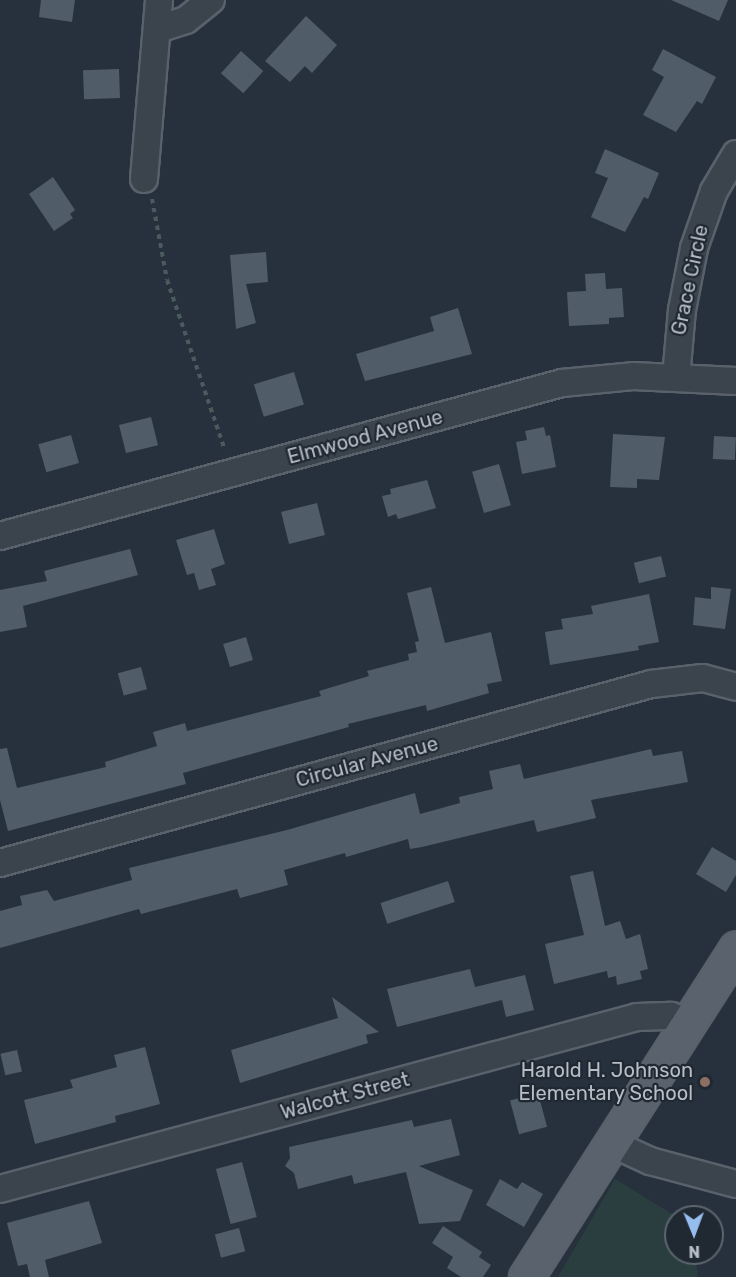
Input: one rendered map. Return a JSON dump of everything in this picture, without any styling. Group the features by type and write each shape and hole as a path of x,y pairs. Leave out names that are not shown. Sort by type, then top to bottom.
{"main road":[{"path":"526,1277 736,948"}],"street":[{"path":"144,179 159,0"},
{"path":"158,28 186,20 211,0"},
{"name":"Grace Circle","path":"676,378 682,310 694,248 714,191 736,154"},
{"name":"Elmwood Avenue","path":"0,536 562,383 610,377 736,381"},
{"name":"Circular Avenue","path":"0,863 651,684 703,678 736,687"},
{"name":"Walcott Street","path":"0,1189 637,1017 671,1016 690,1023"},
{"path":"613,1144 650,1161 736,1184"}],"path":[{"path":"144,179 155,208 167,280 232,473"}],"green space":[{"path":"615,1179 664,1209 664,1265 696,1265 698,1277 558,1277"}],"building":[{"path":"41,0 75,0 72,22 39,17"},
{"path":"671,0 728,0 719,21"},
{"path":"306,16 337,45 312,73 305,66 290,82 265,61"},
{"path":"663,49 716,77 702,104 697,101 676,132 643,115 664,77 652,70"},
{"path":"241,51 263,71 243,93 221,73"},
{"path":"119,69 120,98 84,99 83,70"},
{"path":"605,149 659,173 648,199 644,197 625,232 591,217 608,178 595,173"},
{"path":"53,177 75,210 70,214 73,218 54,231 29,194"},
{"path":"266,252 268,282 246,284 256,323 236,329 230,255"},
{"path":"605,273 606,289 622,288 624,317 609,318 609,324 569,326 567,292 586,291 585,274"},
{"path":"458,308 472,354 365,381 356,354 434,331 430,317"},
{"path":"294,372 304,405 264,417 254,384"},
{"path":"151,417 158,445 126,453 119,425"},
{"path":"544,427 546,436 550,435 556,467 522,474 516,442 527,440 525,431"},
{"path":"613,434 665,437 659,480 637,479 637,488 610,487"},
{"path":"71,435 79,463 46,472 38,444"},
{"path":"714,436 736,437 735,460 713,459"},
{"path":"499,464 511,505 484,513 472,472"},
{"path":"427,480 436,508 398,519 396,514 388,517 382,496 391,494 390,489"},
{"path":"317,503 325,535 289,544 281,512"},
{"path":"214,529 225,564 211,569 216,585 199,590 194,573 187,575 176,540"},
{"path":"130,549 138,575 23,606 27,627 0,632 0,590 47,581 44,571"},
{"path":"661,556 666,576 639,583 634,563"},
{"path":"431,587 445,643 491,632 502,681 487,684 489,693 427,711 426,705 348,724 349,727 183,773 186,784 8,831 0,800 0,749 7,748 17,788 106,767 105,762 157,746 153,732 185,723 187,731 321,696 319,691 369,676 367,671 409,660 408,654 417,652 415,642 419,641 407,593"},
{"path":"711,587 731,589 725,629 693,625 695,597 711,599"},
{"path":"649,594 659,642 638,646 639,650 550,665 545,632 563,629 561,619 593,614 591,606"},
{"path":"246,637 253,660 230,667 223,644"},
{"path":"141,667 147,689 124,695 118,673"},
{"path":"651,749 653,756 682,751 688,782 591,800 596,818 537,832 534,820 410,849 408,839 346,857 345,853 284,870 288,885 240,898 237,889 141,914 139,909 0,948 0,911 22,905 20,896 47,890 54,901 132,880 129,868 287,830 415,793 420,814 460,803 459,797 493,789 489,771 520,764 524,779"},
{"path":"712,847 736,861 736,875 726,892 696,874"},
{"path":"593,871 605,926 620,921 626,939 640,934 648,969 640,971 642,979 617,985 616,976 608,978 607,971 554,984 545,944 584,935 570,876"},
{"path":"448,881 455,902 387,924 380,903"},
{"path":"470,969 475,987 525,975 534,1010 506,1017 502,1000 397,1027 387,989"},
{"path":"332,997 379,1032 366,1035 368,1043 240,1083 231,1050 338,1018"},
{"path":"145,1047 160,1104 115,1116 116,1122 35,1144 24,1100 73,1088 70,1080 117,1067 114,1055"},
{"path":"17,1050 22,1071 5,1075 0,1054"},
{"path":"538,1093 547,1127 519,1134 510,1101"},
{"path":"451,1119 460,1155 419,1166 473,1190 460,1221 419,1224 406,1172 354,1184 352,1175 298,1189 294,1173 285,1166 290,1158 289,1147 412,1120 414,1127"},
{"path":"242,1162 257,1217 231,1224 216,1169"},
{"path":"500,1179 517,1189 522,1182 543,1194 524,1227 486,1205"},
{"path":"89,1201 102,1243 45,1260 49,1277 30,1277 27,1264 18,1266 7,1223"},
{"path":"443,1226 482,1252 479,1257 491,1265 483,1277 461,1277 447,1268 453,1257 432,1243"},
{"path":"239,1228 245,1251 221,1258 215,1234"}],"place":[{"name":"Harold H. Johnson Elementary School","path":"705,1082"}]}
